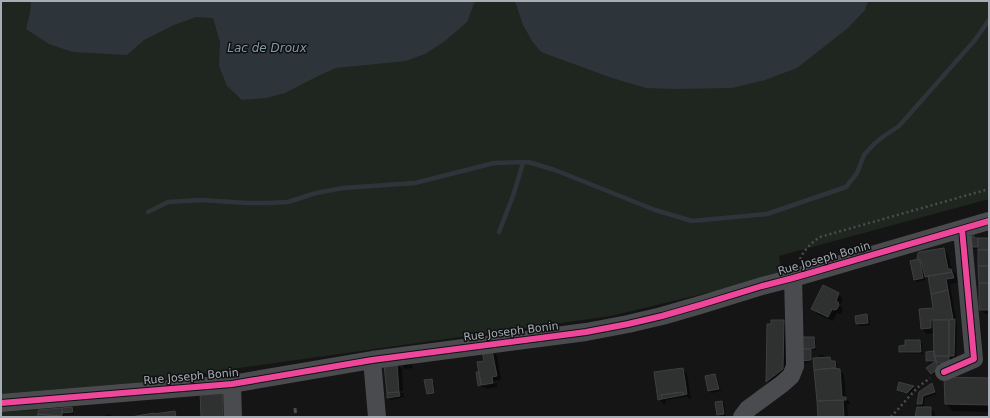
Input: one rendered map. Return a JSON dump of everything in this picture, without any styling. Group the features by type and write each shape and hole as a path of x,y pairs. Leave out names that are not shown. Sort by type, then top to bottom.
{"street":[{"name":"Rue Joseph Bonin","path":"1,403 232,384 372,360 586,332 628,324 692,308 762,286 989,221"},
{"path":"944,372 974,359 962,229"},
{"path":"742,417 748,409 791,376 795,366 793,278"},
{"path":"372,360 377,417"},
{"path":"232,384 233,417"}],"path":[{"path":"793,278 802,256 813,242 820,237 989,189"},
{"path":"891,417 917,388 929,379 944,372"}],"shaded area":[{"path":"1,1 989,1 989,199 779,256 782,275 611,316 246,367 38,398 1,400"},
{"path":"38,410 37,417 1,417 1,412"}],"water":[{"name":"Lac de Droux","path":"31,1 475,1 467,22 445,41 425,54 406,61 336,68 285,93 266,98 242,100 227,86 219,66 220,42 213,18 196,17 174,25 144,40 127,55 73,52 49,44 26,29"},
{"path":"515,1 868,1 865,10 848,28 797,68 765,80 732,88 674,89 646,88 612,78 541,52 532,41 523,25"}],"building":[{"path":"971,236 978,238 978,247 968,247"},
{"path":"978,238 989,238 989,250 978,250"},
{"path":"944,248 948,269 951,269 952,272 925,277 921,261 917,258 918,253"},
{"path":"978,250 989,250 989,266 978,266"},
{"path":"918,259 920,261 923,278 914,280 910,261"},
{"path":"978,266 989,266 989,283 979,283"},
{"path":"952,272 954,278 946,279 948,290 931,294 928,276"},
{"path":"979,283 989,283 989,310 979,310"},
{"path":"823,285 839,293 836,301 839,305 837,309 832,309 828,317 811,309"},
{"path":"948,290 953,319 931,320 931,328 921,329 919,309 933,308 931,294"},
{"path":"867,314 868,323 856,324 855,316"},
{"path":"955,319 954,356 949,356 949,320"},
{"path":"771,320 784,320 783,369 766,382 767,324 771,324"},
{"path":"933,320 949,320 949,356 934,356"},
{"path":"802,337 814,337 815,348 802,349"},
{"path":"905,340 920,340 921,352 899,352 899,346 905,345"},
{"path":"802,349 811,349 811,360 801,361"},
{"path":"492,350 497,376 492,377 493,383 481,385 477,362 484,361 482,351"},
{"path":"934,351 936,361 926,361 926,352"},
{"path":"934,356 949,356 949,363 937,363"},
{"path":"830,357 831,361 835,361 836,369 814,370 813,358"},
{"path":"936,361 940,368 931,374 926,368"},
{"path":"397,363 399,392 387,393 384,365"},
{"path":"683,368 687,394 683,395 683,392 661,395 662,399 658,400 654,372"},
{"path":"834,368 840,369 842,397 846,397 846,400 817,401 814,370"},
{"path":"476,372 479,372 481,385 478,386"},
{"path":"715,374 719,389 708,391 705,376"},
{"path":"944,377 989,378 989,405 945,404"},
{"path":"432,379 434,393 427,394 424,380"},
{"path":"899,382 914,386 907,393 897,390"},
{"path":"932,383 935,392 923,396 922,404 917,404 919,392"},
{"path":"223,389 223,417 201,417 200,391"},
{"path":"399,392 400,396 387,398 387,393"},
{"path":"683,392 683,395 662,399 661,395"},
{"path":"843,400 844,417 818,417 817,401"},
{"path":"722,401 724,414 717,415 715,402"},
{"path":"72,407 73,412 62,413 62,408"},
{"path":"917,407 931,407 931,417 915,417"},
{"path":"62,408 62,416 38,414 38,410"},
{"path":"175,411 176,417 131,417 154,413"},
{"path":"38,414 60,416 60,417 37,417"}],"waterway":[{"path":"148,212 168,202 201,200 248,203 288,202 316,193 343,188 415,183 494,163 528,162 555,170 655,210 692,221 767,214 846,187 857,173 864,155 874,144 899,126 975,40 989,20"},
{"path":"499,232 513,196 523,163"}],"railway":[{"path":"295,408 296,417"}],"cycle path":[{"path":"1,403 232,384 372,360 586,332 662,316 989,221"},
{"path":"944,372 974,359 962,229"}]}
